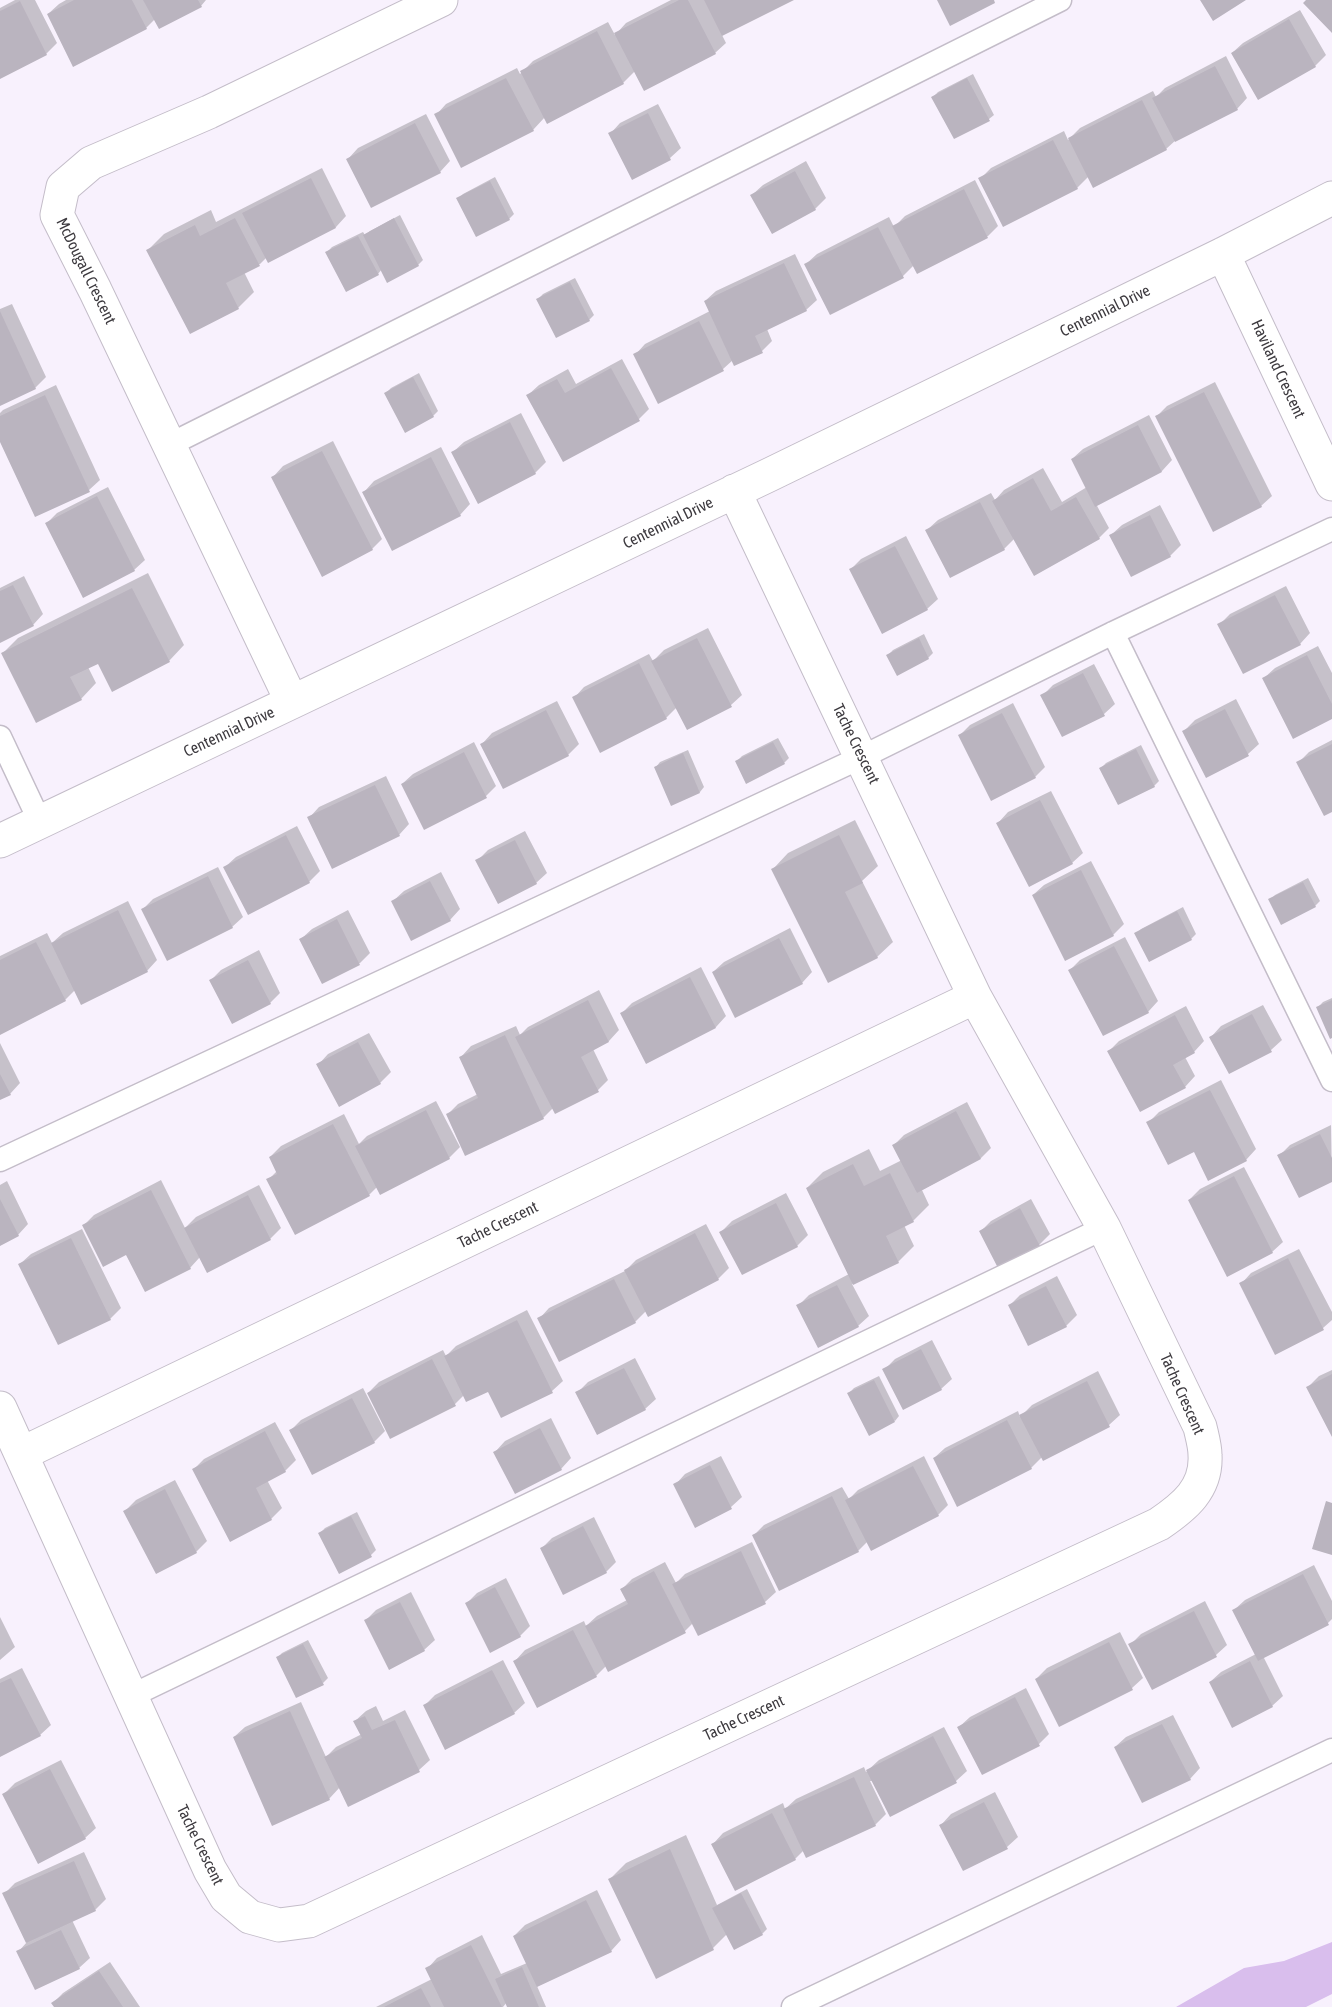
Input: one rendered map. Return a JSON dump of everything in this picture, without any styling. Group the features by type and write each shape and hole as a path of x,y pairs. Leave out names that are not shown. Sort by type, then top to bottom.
{"street":[{"name":"McDougall Crescent","path":"292,702 57,215 63,187 91,164 209,112 441,0"},
{"name":"Centennial Drive","path":"0,840 734,491 1223,254 1332,198"},
{"name":"Haviland Crescent","path":"1223,254 1332,484"},
{"name":"Tache Crescent","path":"0,1408 210,1870 226,1897 250,1917 279,1925 309,1921 1159,1524 1184,1507 1200,1485 1205,1457 1200,1427 1104,1228 975,997 734,491"},
{"name":"Tache Crescent","path":"21,1454 975,997"}],"lane":[{"path":"169,445 1060,0"},
{"path":"0,1160 862,757 1113,633 1332,529"},
{"path":"1113,633 1332,1080"},
{"path":"0,737 40,822"},
{"path":"131,1696 1104,1228"},
{"path":"793,2007 1332,1750"}],"shaded area":[{"path":"1332,1942 1332,1994 1306,2007 1176,2007 1244,1968 1284,1961"}],"building":[{"path":"74,0 132,0 147,29 73,67 47,14"},
{"path":"143,0 198,0 202,7 159,29"},
{"path":"679,0 688,0 716,54 644,91 614,33"},
{"path":"704,0 794,0 722,36"},
{"path":"937,0 994,0 995,3 950,26"},
{"path":"1200,0 1246,0 1213,21"},
{"path":"1306,0 1332,0 1332,33 1303,3"},
{"path":"20,1 47,55 0,79 0,11"},
{"path":"1289,19 1316,67 1258,100 1231,53"},
{"path":"597,31 624,84 547,124 520,71"},
{"path":"1215,66 1238,110 1175,142 1152,98"},
{"path":"506,78 534,131 461,168 434,114"},
{"path":"967,78 990,121 954,139 931,97"},
{"path":"1142,100 1167,150 1093,188 1068,138"},
{"path":"648,113 671,160 632,180 608,133"},
{"path":"415,123 441,173 371,208 346,159"},
{"path":"1053,140 1078,189 1003,227 978,178"},
{"path":"795,171 816,210 772,234 750,195"},
{"path":"311,178 336,228 268,263 242,213"},
{"path":"490,181 510,220 476,237 456,198"},
{"path":"964,189 988,238 917,274 892,226"},
{"path":"235,218 260,266 226,283 239,309 190,334 146,250 195,225 200,236"},
{"path":"394,218 419,266 387,283 363,235"},
{"path":"878,227 904,278 830,315 804,264"},
{"path":"358,236 379,275 346,292 325,252"},
{"path":"784,263 807,311 755,336 763,353 734,366 704,301"},
{"path":"570,282 590,321 556,338 536,299"},
{"path":"0,311 36,389 0,406"},
{"path":"699,321 724,371 658,404 633,354"},
{"path":"611,368 640,421 563,462 526,395 557,379 565,393"},
{"path":"413,377 434,417 405,433 384,393"},
{"path":"1204,392 1262,507 1213,532 1155,416"},
{"path":"45,395 90,492 35,517 0,442 0,416"},
{"path":"510,422 536,474 478,504 451,452"},
{"path":"1138,425 1162,472 1095,507 1071,459"},
{"path":"322,451 373,550 322,577 271,477"},
{"path":"431,457 461,516 392,551 362,492"},
{"path":"1033,478 1051,511 1076,497 1100,539 1034,576 992,501"},
{"path":"97,496 135,571 83,598 45,523"},
{"path":"980,502 1005,550 950,578 925,530"},
{"path":"1150,515 1171,557 1131,577 1109,535"},
{"path":"895,546 928,610 882,634 849,569"},
{"path":"13,585 34,626 0,643 0,591"},
{"path":"132,588 170,662 112,692 98,664 70,677 82,700 36,723 1,653"},
{"path":"1275,595 1301,645 1243,674 1217,624"},
{"path":"697,638 732,707 687,730 651,661"},
{"path":"919,638 929,659 897,676 886,655"},
{"path":"1307,655 1332,704 1332,719 1293,739 1262,678"},
{"path":"639,663 667,719 600,753 572,697"},
{"path":"1083,673 1105,716 1062,737 1040,695"},
{"path":"1225,709 1249,756 1206,778 1182,731"},
{"path":"546,710 569,756 503,789 480,744"},
{"path":"1002,713 1036,778 991,801 958,735"},
{"path":"773,742 785,764 746,784 735,761"},
{"path":"1332,744 1332,812 1324,816 1296,762"},
{"path":"1136,749 1155,787 1118,805 1099,768"},
{"path":"464,752 487,798 424,830 401,784"},
{"path":"683,753 700,793 671,806 654,767"},
{"path":"375,785 400,836 332,869 307,817"},
{"path":"1040,800 1073,864 1029,887 996,823"},
{"path":"286,835 310,883 248,915 223,867"},
{"path":"839,835 863,883 845,892 878,958 828,983 771,869"},
{"path":"515,840 537,884 498,904 475,860"},
{"path":"1081,870 1114,936 1065,961 1032,895"},
{"path":"208,876 233,928 167,961 141,909"},
{"path":"430,881 451,921 411,941 391,901"},
{"path":"1303,882 1316,907 1281,925 1268,899"},
{"path":"118,910 148,972 81,1005 51,943"},
{"path":"1177,911 1192,940 1149,962 1134,933"},
{"path":"337,919 360,965 322,984 299,939"},
{"path":"779,938 803,984 735,1018 712,972"},
{"path":"36,942 66,1001 0,1035 0,960"},
{"path":"1114,946 1149,1013 1103,1036 1068,970"},
{"path":"248,960 271,1004 232,1024 209,980"},
{"path":"690,977 716,1028 646,1064 620,1013"},
{"path":"588,1000 609,1042 581,1057 599,1092 555,1114 515,1037"},
{"path":"1332,1000 1332,1038 1330,1039 1316,1007"},
{"path":"1252,1014 1272,1052 1229,1074 1209,1037"},
{"path":"1175,1015 1195,1053 1173,1065 1186,1088 1140,1112 1107,1051"},
{"path":"505,1035 544,1119 465,1156 446,1114 478,1098 459,1057"},
{"path":"358,1042 381,1084 339,1107 316,1064"},
{"path":"0,1074 11,1095 0,1100"},
{"path":"1210,1090 1247,1161 1208,1181 1194,1152 1168,1165 1146,1122"},
{"path":"426,1110 450,1159 380,1195 355,1146"},
{"path":"956,1111 981,1159 917,1193 892,1145"},
{"path":"333,1124 370,1196 295,1235 266,1179 277,1174 269,1157"},
{"path":"1320,1134 1332,1158 1332,1182 1299,1198 1277,1155"},
{"path":"853,1164 864,1186 890,1173 914,1222 886,1236 899,1263 853,1285 806,1188"},
{"path":"1234,1176 1273,1253 1227,1277 1188,1200"},
{"path":"151,1190 191,1269 145,1292 126,1255 103,1267 82,1225"},
{"path":"248,1195 271,1240 207,1273 184,1228"},
{"path":"0,1199 19,1236 0,1246"},
{"path":"776,1203 798,1247 742,1275 719,1232"},
{"path":"1020,1208 1040,1246 998,1268 979,1231"},
{"path":"695,1233 719,1280 648,1317 624,1270"},
{"path":"71,1238 111,1320 58,1345 18,1264"},
{"path":"1288,1258 1324,1330 1275,1355 1239,1283"},
{"path":"614,1279 636,1323 559,1362 537,1318"},
{"path":"837,1285 859,1327 818,1348 796,1305"},
{"path":"1046,1286 1067,1327 1028,1346 1008,1305"},
{"path":"517,1320 553,1393 501,1418 488,1392 466,1402 444,1356"},
{"path":"921,1349 942,1390 903,1410 882,1369"},
{"path":"432,1359 456,1406 390,1439 367,1393"},
{"path":"624,1368 646,1410 597,1435 575,1392"},
{"path":"1332,1374 1332,1437 1306,1387"},
{"path":"874,1380 895,1422 869,1436 847,1393"},
{"path":"1087,1381 1110,1427 1043,1461 1019,1415"},
{"path":"352,1398 375,1443 312,1475 289,1430"},
{"path":"1007,1420 1032,1469 957,1507 933,1458"},
{"path":"540,1428 562,1470 515,1494 493,1452"},
{"path":"265,1431 286,1472 256,1488 272,1520 230,1542 192,1469"},
{"path":"710,1465 732,1509 695,1528 673,1484"},
{"path":"913,1466 939,1516 871,1551 845,1500"},
{"path":"165,1489 197,1553 156,1574 123,1511"},
{"path":"832,1496 859,1552 779,1591 752,1535"},
{"path":"1326,1501 1332,1503 1332,1555 1312,1549"},
{"path":"351,1516 372,1557 339,1574 318,1533"},
{"path":"583,1526 607,1573 563,1595 540,1548"},
{"path":"741,1551 766,1604 698,1636 672,1584"},
{"path":"654,1571 686,1633 608,1672 585,1626 628,1604 620,1589"},
{"path":"1303,1574 1329,1625 1258,1661 1232,1610"},
{"path":"495,1587 521,1637 490,1653 465,1603"},
{"path":"400,1602 425,1651 389,1670 364,1620"},
{"path":"1194,1611 1217,1657 1152,1690 1128,1644"},
{"path":"573,1630 597,1677 537,1708 513,1661"},
{"path":"1109,1642 1133,1690 1059,1727 1035,1679"},
{"path":"303,1644 324,1685 296,1698 276,1657"},
{"path":"1250,1661 1273,1707 1232,1728 1209,1682"},
{"path":"492,1670 515,1714 445,1750 423,1705"},
{"path":"11,1678 41,1736 0,1757 0,1683"},
{"path":"1015,1697 1040,1746 982,1775 957,1727"},
{"path":"290,1711 330,1800 272,1826 233,1737"},
{"path":"365,1716 372,1730 395,1720 420,1772 348,1807 324,1757 362,1738 353,1721"},
{"path":"1162,1724 1191,1780 1142,1803 1114,1747"},
{"path":"933,1736 957,1783 890,1817 866,1770"},
{"path":"50,1769 86,1839 38,1864 2,1794"},
{"path":"854,1777 876,1826 806,1858 783,1809"},
{"path":"984,1802 1008,1849 963,1871 939,1825"},
{"path":"772,1813 796,1860 735,1891 711,1844"},
{"path":"670,1849 714,1950 656,1979 608,1879"},
{"path":"74,1861 96,1911 26,1943 2,1893"},
{"path":"741,1893 763,1935 734,1950 712,1908"},
{"path":"586,1900 612,1952 537,1987 513,1936"},
{"path":"61,1930 80,1969 35,1990 16,1951"},
{"path":"471,1945 502,2007 444,2007 425,1968"},
{"path":"522,1967 539,2007 507,2007 495,1979"},
{"path":"99,1971 123,2007 54,2007 51,2003"},
{"path":"421,1988 431,2007 384,2007"}]}
